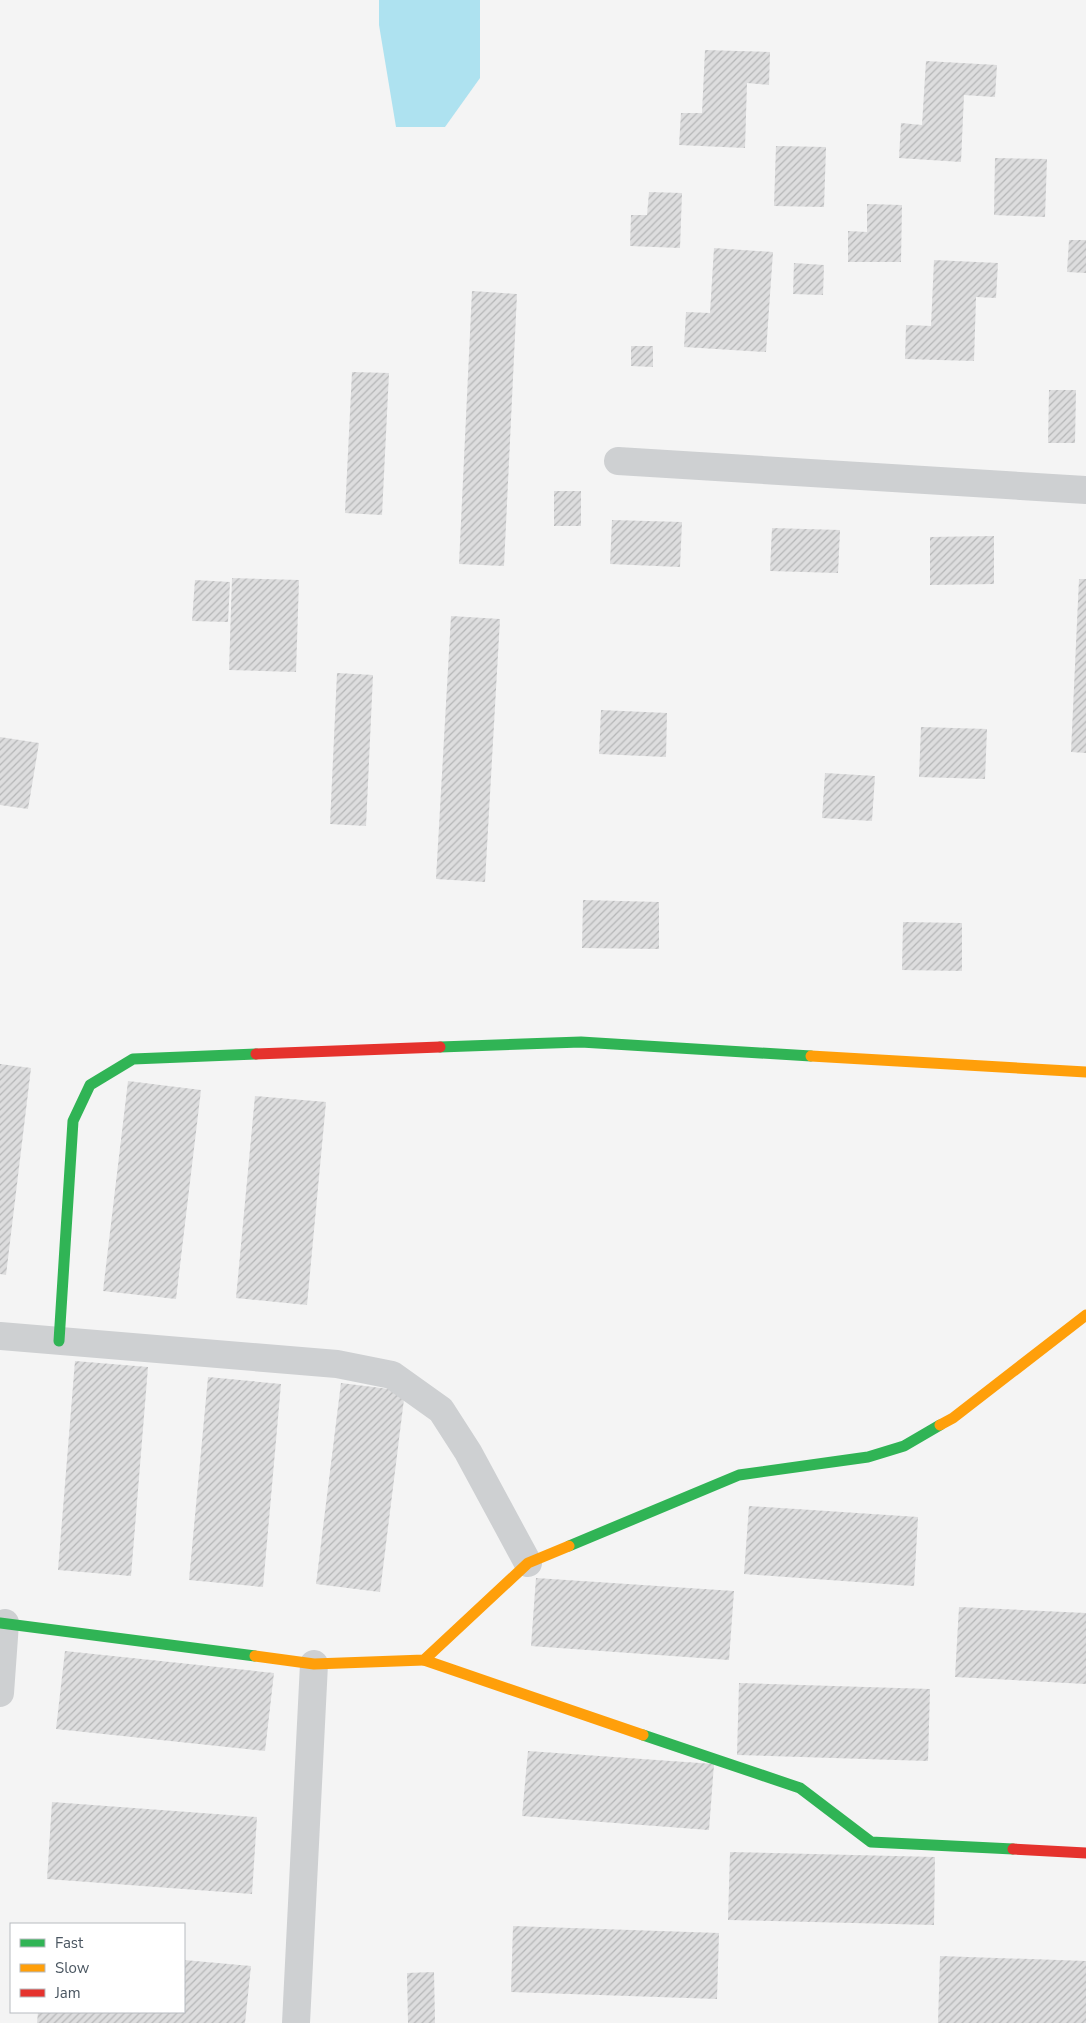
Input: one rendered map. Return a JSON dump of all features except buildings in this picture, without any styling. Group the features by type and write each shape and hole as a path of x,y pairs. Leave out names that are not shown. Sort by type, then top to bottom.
{"street":[{"path":"618,461 1086,490"},
{"path":"59,1341 73,1121 90,1085 134,1058 581,1042 1086,1072"},
{"path":"424,1660 528,1563 739,1475 868,1457 904,1446 953,1418 1086,1314"},
{"path":"0,1336 337,1364 392,1375 441,1410 468,1452 528,1563"},
{"path":"0,1693 2,1623 314,1664 424,1660 800,1788 871,1842 1086,1853"},
{"path":"296,2023 314,1664"}],"water":[{"path":"379,0 480,0 480,78 445,127 396,127 379,25"}],"traffic: fast":[{"path":"440,1047 581,1042 811,1056"},
{"path":"59,1341 73,1121 90,1085 133,1059 256,1054"},
{"path":"569,1546 739,1475 868,1457 904,1446 940,1425"},
{"path":"0,1623 255,1656"},
{"path":"643,1735 800,1788 871,1842 1013,1849"}],"traffic: slow":[{"path":"811,1056 1086,1072"},
{"path":"940,1425 953,1418 1086,1315"},
{"path":"255,1656 314,1664 424,1660 528,1563 569,1546"},
{"path":"424,1660 643,1735"}],"traffic: jam":[{"path":"256,1054 440,1047"},
{"path":"1013,1849 1086,1853"}]}
